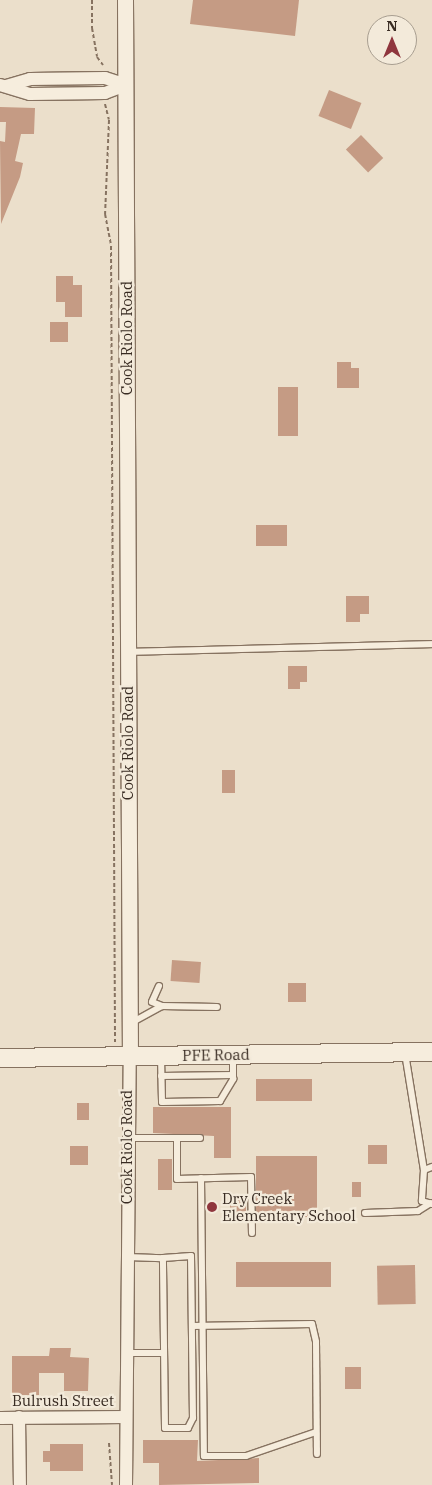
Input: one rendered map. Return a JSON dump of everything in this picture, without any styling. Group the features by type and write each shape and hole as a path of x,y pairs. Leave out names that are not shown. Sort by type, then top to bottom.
{"main road":[{"name":"PFE Road","path":"0,1058 432,1052"}],"street":[{"name":"Cook Riolo Road","path":"125,0 130,1023 127,1138 126,1485"},
{"path":"3,86 30,94 105,93 126,85"},
{"path":"19,1417 20,1485"},
{"name":"Bulrush Street","path":"0,1418 125,1417"}],"lane":[{"path":"128,652 432,644"},
{"path":"159,986 152,1002 162,1006 217,1007"},
{"path":"130,1023 162,1006"},
{"path":"404,1052 424,1170 422,1201 432,1203"},
{"path":"160,1056 162,1102 220,1101 229,1092 233,1075 232,1055"},
{"path":"161,1076 233,1075"},
{"path":"127,1138 200,1138"},
{"path":"177,1138 177,1179 251,1177 252,1234"},
{"path":"424,1170 432,1167"},
{"path":"201,1178 204,1456 246,1456 316,1432"},
{"path":"365,1213 418,1211 432,1203"},
{"path":"126,1257 163,1258 191,1256 192,1418 188,1428 165,1428 163,1258"},
{"path":"192,1326 312,1324 316,1454"},
{"path":"126,1353 164,1353"}],"path":[{"path":"104,214 111,246 115,1042 130,1056"},
{"path":"109,1442 112,1485"}],"building":[{"path":"193,0 299,0 295,36 190,24"},
{"path":"329,90 361,103 351,129 319,116"},
{"path":"0,107 35,108 34,134 21,134 15,161 23,163 20,177 1,224 0,141 5,142 6,122 0,122"},
{"path":"361,135 383,158 368,173 346,150"},
{"path":"56,276 73,276 73,285 82,285 82,317 65,317 65,302 56,302"},
{"path":"50,322 68,322 68,342 50,342"},
{"path":"337,362 351,362 351,368 359,368 359,388 337,388"},
{"path":"278,387 298,387 298,436 278,436"},
{"path":"256,525 287,525 287,546 256,546"},
{"path":"346,596 369,596 369,614 360,614 360,622 346,622"},
{"path":"288,666 307,666 307,682 300,682 300,689 288,689"},
{"path":"222,770 235,770 235,793 222,793"},
{"path":"172,960 201,962 199,983 171,981"},
{"path":"288,983 306,983 306,1002 288,1002"},
{"path":"256,1079 312,1079 312,1101 256,1101"},
{"path":"77,1103 89,1103 89,1120 77,1120"},
{"path":"153,1107 231,1107 231,1158 214,1158 214,1136 153,1133"},
{"path":"368,1145 387,1145 387,1164 368,1164"},
{"path":"70,1146 88,1146 88,1165 70,1165"},
{"path":"256,1156 317,1156 317,1217 256,1217"},
{"path":"158,1159 172,1159 172,1190 158,1190"},
{"path":"352,1182 361,1182 361,1197 352,1197"},
{"path":"230,1198 246,1198 246,1213 230,1213"},
{"path":"236,1262 331,1262 331,1287 236,1287"},
{"path":"415,1265 416,1304 378,1305 377,1266"},
{"path":"50,1348 71,1348 70,1357 89,1358 88,1391 64,1391 64,1373 39,1373 39,1395 12,1395 12,1356 49,1356"},
{"path":"345,1367 361,1367 361,1389 345,1389"},
{"path":"143,1440 198,1440 197,1461 259,1458 259,1483 159,1485 159,1463 143,1463"},
{"path":"50,1444 83,1444 83,1471 50,1471 50,1462 43,1462 43,1451 50,1451"}],"place":[{"name":"Dry Creek Elementary School","path":"212,1207"}]}
